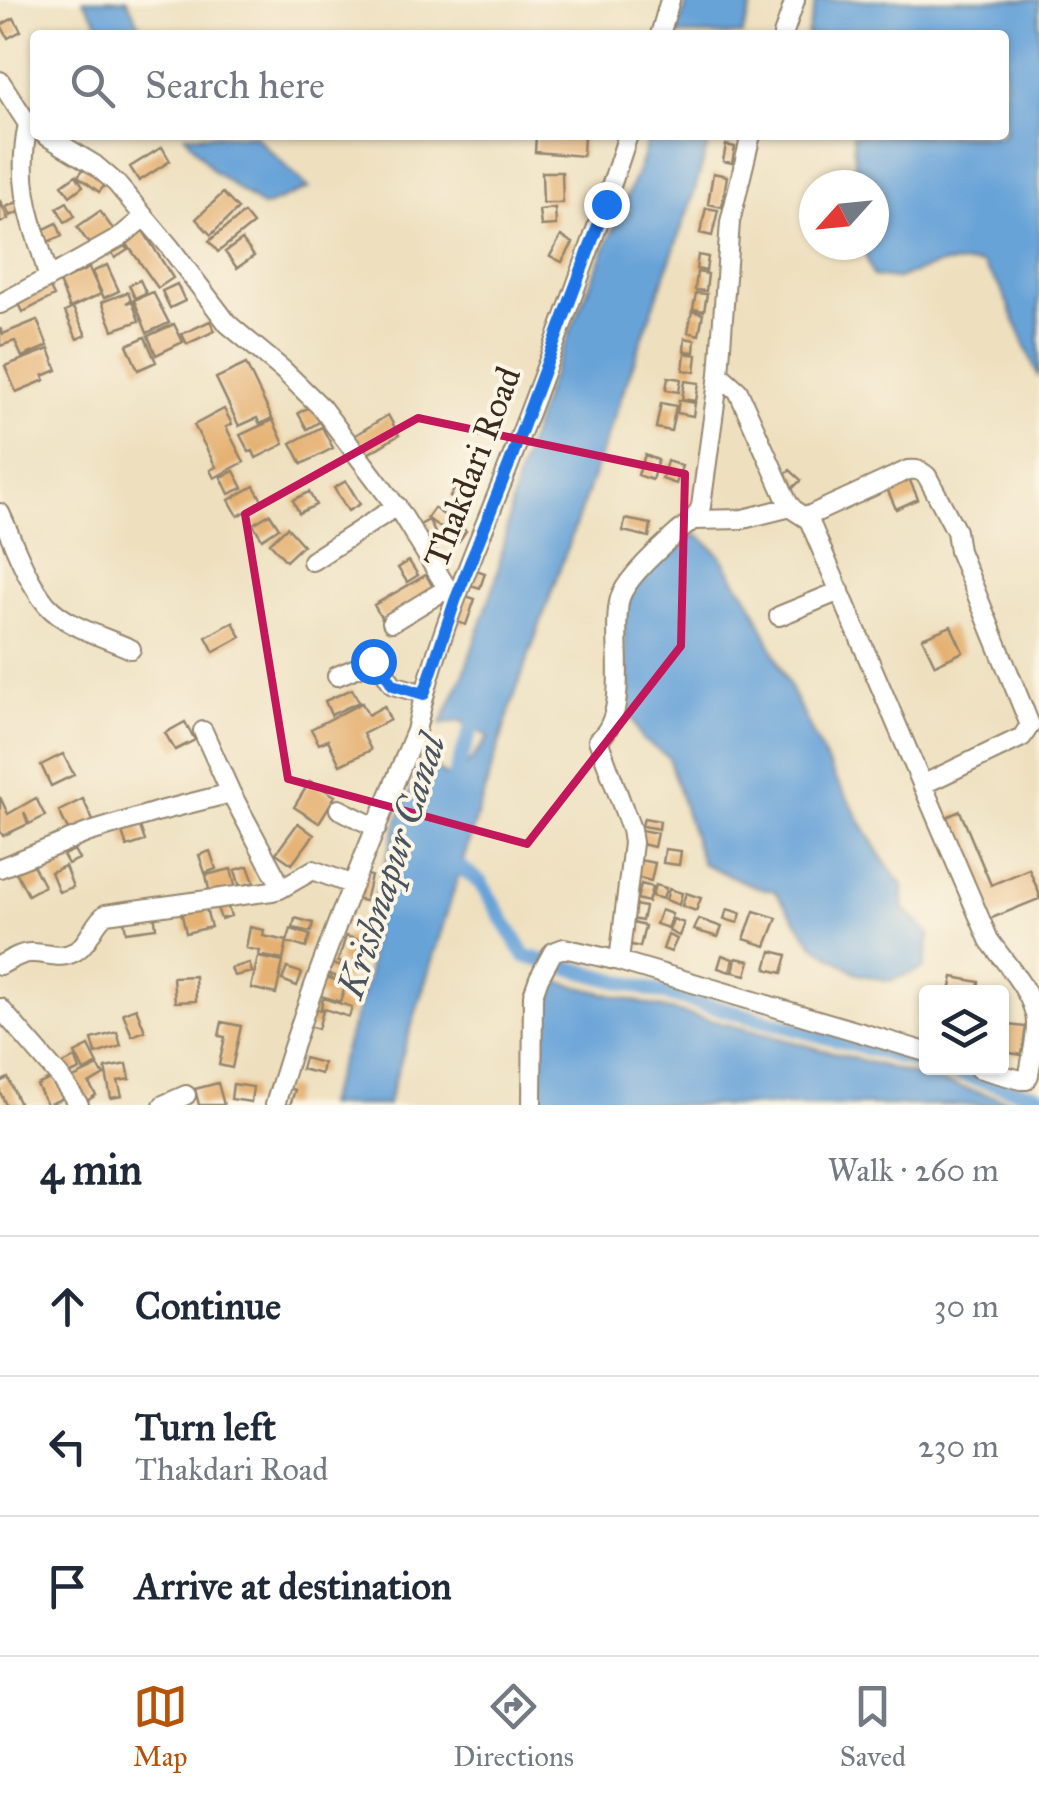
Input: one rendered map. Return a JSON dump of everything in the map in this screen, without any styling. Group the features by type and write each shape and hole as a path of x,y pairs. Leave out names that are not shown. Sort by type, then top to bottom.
{"street":[{"path":"661,30 670,0"},
{"path":"785,30 795,0"},
{"path":"0,81 30,121"},
{"path":"30,140 22,154 24,179 48,278"},
{"path":"54,140 105,172 228,324 321,408 397,506 452,594 392,622"},
{"name":"Thakdari Road","path":"276,1105 323,960 416,731 452,594 510,462 626,140"},
{"path":"619,961 633,843 598,740 612,720 619,677 619,603 626,587 701,506 719,374 730,222 750,140"},
{"path":"0,304 119,238 144,216"},
{"path":"719,374 738,391 840,592 988,940 1034,1008 1036,1025 1029,1075 1026,1080 1003,1075"},
{"path":"692,520 798,512 908,470 921,470 956,531 959,551 1030,725 1022,736 922,784"},
{"path":"312,562 397,506"},
{"path":"0,513 48,606 76,624 131,649"},
{"path":"779,616 840,592"},
{"path":"337,676 373,661 379,663 393,685 424,694"},
{"path":"203,732 276,877"},
{"path":"0,868 87,834 231,792"},
{"path":"339,809 377,828"},
{"path":"0,965 30,952 52,957 76,951 106,914 272,891 314,870 354,885"},
{"path":"532,1105 533,995 553,952 564,948 919,1050"},
{"path":"0,1008 79,1105"},
{"path":"162,1105 186,1095"}],"highlighted area":[{"path":"418,418 685,474 681,646 527,844 288,779 245,514"}],"water":[{"path":"83,0 127,0 143,30 104,30"},
{"path":"688,0 754,0 744,30 678,30"},
{"path":"816,0 1039,0 1039,378 1001,288 981,263 941,264 895,279 873,276 867,260 889,260 889,170 855,170 853,140 1009,140 1009,30 808,30"},
{"path":"189,140 259,140 309,188 263,207 213,171"},
{"path":"648,140 710,140 513,700 387,1105 326,1105 368,978 375,896 401,811 425,760 454,782 489,737 460,721 441,724 463,676 496,580 517,478 548,384"},
{"path":"693,535 701,537 721,556 750,600 834,776 886,864 903,885 903,908 930,935 924,968 890,981 858,974 814,945 775,891 753,886 702,863 668,757 642,739 631,716 623,617 633,581"},
{"path":"544,978 1026,1105 646,1105 538,1101 536,996"}],"building":[{"path":"14,18 21,31 8,38 1,25"},
{"path":"536,140 584,140 583,156 535,152"},
{"path":"726,145 735,147 732,163 723,161"},
{"path":"162,147 170,161 139,181 130,167"},
{"path":"89,162 110,179 99,192 78,176"},
{"path":"542,172 562,172 563,203 543,203"},
{"path":"713,173 727,176 722,207 708,204"},
{"path":"76,175 83,186 70,196 62,185"},
{"path":"223,193 238,209 211,235 196,219"},
{"path":"24,199 28,208 10,216 6,207"},
{"path":"0,200 8,219 0,223"},
{"path":"67,202 75,216 65,222 57,208"},
{"path":"555,208 556,225 541,226 539,210"},
{"path":"706,208 718,210 712,236 700,233"},
{"path":"100,211 115,232 92,248 77,227"},
{"path":"244,213 253,224 218,252 209,241"},
{"path":"57,223 62,236 43,244 38,232"},
{"path":"140,226 173,278 158,288 122,237"},
{"path":"561,236 573,243 562,262 550,256"},
{"path":"121,240 128,250 115,258 109,247"},
{"path":"242,240 254,256 237,268 225,252"},
{"path":"698,255 708,257 706,271 696,269"},
{"path":"107,265 119,291 104,298 92,272"},
{"path":"89,268 101,294 70,308 59,282"},
{"path":"697,272 708,274 706,291 695,290"},
{"path":"140,280 146,293 135,298 129,285"},
{"path":"47,282 54,296 23,312 16,297"},
{"path":"177,284 185,301 170,308 162,291"},
{"path":"128,292 131,300 126,303 132,301 139,321 113,330 102,302"},
{"path":"153,292 169,323 147,333 134,300"},
{"path":"696,293 707,294 704,311 693,309"},
{"path":"73,308 86,335 77,339 65,312"},
{"path":"692,311 703,314 699,335 688,332"},
{"path":"37,320 48,346 22,357 15,341 0,346 0,328 3,334"},
{"path":"210,321 215,331 187,344 182,334"},
{"path":"174,324 183,342 156,355 148,336"},
{"path":"145,337 156,362 138,370 127,345"},
{"path":"685,338 695,340 694,352 684,351"},
{"path":"49,349 57,370 43,376 45,380 16,392 5,366"},
{"path":"685,353 697,355 695,372 683,370"},
{"path":"246,364 272,418 260,424 257,418 239,426 216,378"},
{"path":"668,377 681,379 679,392 666,390"},
{"path":"685,381 699,383 696,401 682,399"},
{"path":"679,400 695,403 693,416 677,413"},
{"path":"661,403 676,406 671,431 656,428"},
{"path":"312,406 321,421 307,429 298,413"},
{"path":"224,409 232,424 226,427 244,462 214,478 210,470 216,467 194,425"},
{"path":"388,415 399,435 366,455 354,436"},
{"path":"273,420 284,444 256,458 240,435"},
{"path":"322,427 333,448 302,464 291,443"},
{"path":"645,455 658,460 652,480 638,475"},
{"path":"667,461 682,466 676,484 662,479"},
{"path":"790,470 801,480 790,491 779,480"},
{"path":"234,471 243,488 229,494 221,477"},
{"path":"907,474 918,499 896,509 885,484"},
{"path":"346,481 360,504 348,511 334,488"},
{"path":"458,483 473,493 465,506 450,497"},
{"path":"254,486 263,502 238,516 229,500"},
{"path":"309,492 316,505 299,513 293,500"},
{"path":"434,508 466,531 459,541 427,518"},
{"path":"270,514 279,528 262,539 253,524"},
{"path":"625,519 651,524 649,537 623,531"},
{"path":"429,520 435,533 425,538 418,526"},
{"path":"287,527 303,545 286,561 270,543"},
{"path":"409,561 418,575 407,582 398,568"},
{"path":"476,570 485,573 480,588 471,585"},
{"path":"426,575 434,589 382,619 374,605"},
{"path":"463,595 475,599 466,625 454,621"},
{"path":"233,622 241,637 214,652 206,637"},
{"path":"951,626 963,652 935,665 922,638"},
{"path":"352,689 359,702 331,715 325,701"},
{"path":"362,703 368,715 384,706 390,720 363,734 371,750 340,765 328,740 319,744 311,729"},
{"path":"185,722 195,740 175,750 165,733"},
{"path":"63,754 74,775 51,786 41,765"},
{"path":"310,781 335,796 319,823 294,807"},
{"path":"0,797 8,814 36,798 45,816 29,824 24,812 28,824 3,836"},
{"path":"83,799 94,823 70,834 59,811"},
{"path":"960,811 991,885 1029,869 1039,899 982,922 940,820"},
{"path":"644,818 660,821 659,829 642,826"},
{"path":"298,823 314,835 292,864 276,853"},
{"path":"139,824 145,841 127,847 121,830"},
{"path":"641,830 657,833 654,847 638,843"},
{"path":"665,849 681,851 679,865 663,863"},
{"path":"74,850 79,859 68,864 63,855"},
{"path":"210,851 216,869 205,873 199,855"},
{"path":"639,860 655,863 651,881 636,877"},
{"path":"31,861 44,886 28,895 15,870"},
{"path":"65,866 73,887 59,892 51,872"},
{"path":"248,866 254,882 240,887 235,870"},
{"path":"231,869 236,889 210,895 206,875"},
{"path":"361,873 371,876 365,901 354,899"},
{"path":"641,884 652,887 648,902 637,899"},
{"path":"655,885 666,888 663,899 652,896"},
{"path":"669,889 682,893 679,905 666,900"},
{"path":"686,893 701,898 696,911 682,906"},
{"path":"630,904 645,907 642,921 627,918"},
{"path":"205,905 211,927 186,933 181,911"},
{"path":"227,905 231,916 221,919 217,908"},
{"path":"727,909 741,913 738,923 724,919"},
{"path":"661,910 672,914 668,928 656,924"},
{"path":"154,911 156,928 126,932 123,915"},
{"path":"754,911 777,918 766,946 744,939"},
{"path":"295,918 313,923 311,932 293,928"},
{"path":"673,919 684,923 679,936 669,931"},
{"path":"699,919 722,927 718,937 694,930"},
{"path":"629,922 645,926 640,947 624,943"},
{"path":"250,927 264,930 263,936 287,941 283,960 246,948"},
{"path":"291,929 310,935 306,948 287,942"},
{"path":"668,935 677,939 671,952 663,949"},
{"path":"346,936 362,941 354,967 338,962"},
{"path":"771,951 787,955 782,973 766,969"},
{"path":"722,955 733,959 730,972 718,968"},
{"path":"258,957 283,962 276,994 251,988"},
{"path":"736,958 750,961 746,975 733,972"},
{"path":"327,962 351,970 347,980 323,972"},
{"path":"249,963 252,972 234,976 231,968"},
{"path":"287,968 302,973 297,986 282,980"},
{"path":"195,976 196,1001 175,1002 173,977"},
{"path":"323,976 346,983 340,1002 318,995"},
{"path":"953,977 979,982 979,985 951,985"},
{"path":"323,998 352,1007 349,1017 321,1008"},
{"path":"310,1007 323,1011 318,1029 305,1025"},
{"path":"136,1008 145,1031 132,1036 123,1013"},
{"path":"222,1022 241,1026 232,1068 219,1065 225,1037 219,1036"},
{"path":"1009,1025 1026,1027 1022,1055 1009,1053"},
{"path":"117,1032 121,1046 96,1054 92,1039"},
{"path":"89,1046 98,1064 84,1071 75,1053"},
{"path":"75,1058 80,1070 62,1078 57,1067"},
{"path":"304,1058 323,1063 321,1074 301,1069"},
{"path":"127,1064 130,1079 118,1081 122,1096 111,1098 105,1068"},
{"path":"98,1066 104,1075 89,1084 96,1095 82,1104 67,1081"},
{"path":"54,1077 64,1098 47,1105 37,1085"},
{"path":"8,1078 20,1105 6,1105 0,1092 0,1082"},
{"path":"218,1083 224,1105 199,1105 195,1089"},
{"path":"233,1084 253,1087 251,1102 231,1099"},
{"path":"285,1087 295,1090 290,1105 279,1105"}],"waterway":[{"name":"Krishnapur Canal","path":"447,800 478,708"},
{"path":"460,867 481,883 525,956 919,1062"},
{"path":"962,1075 1039,1096"}],"route":[{"path":"373,661 379,663 393,685 424,694 455,601 606,204"}]}
